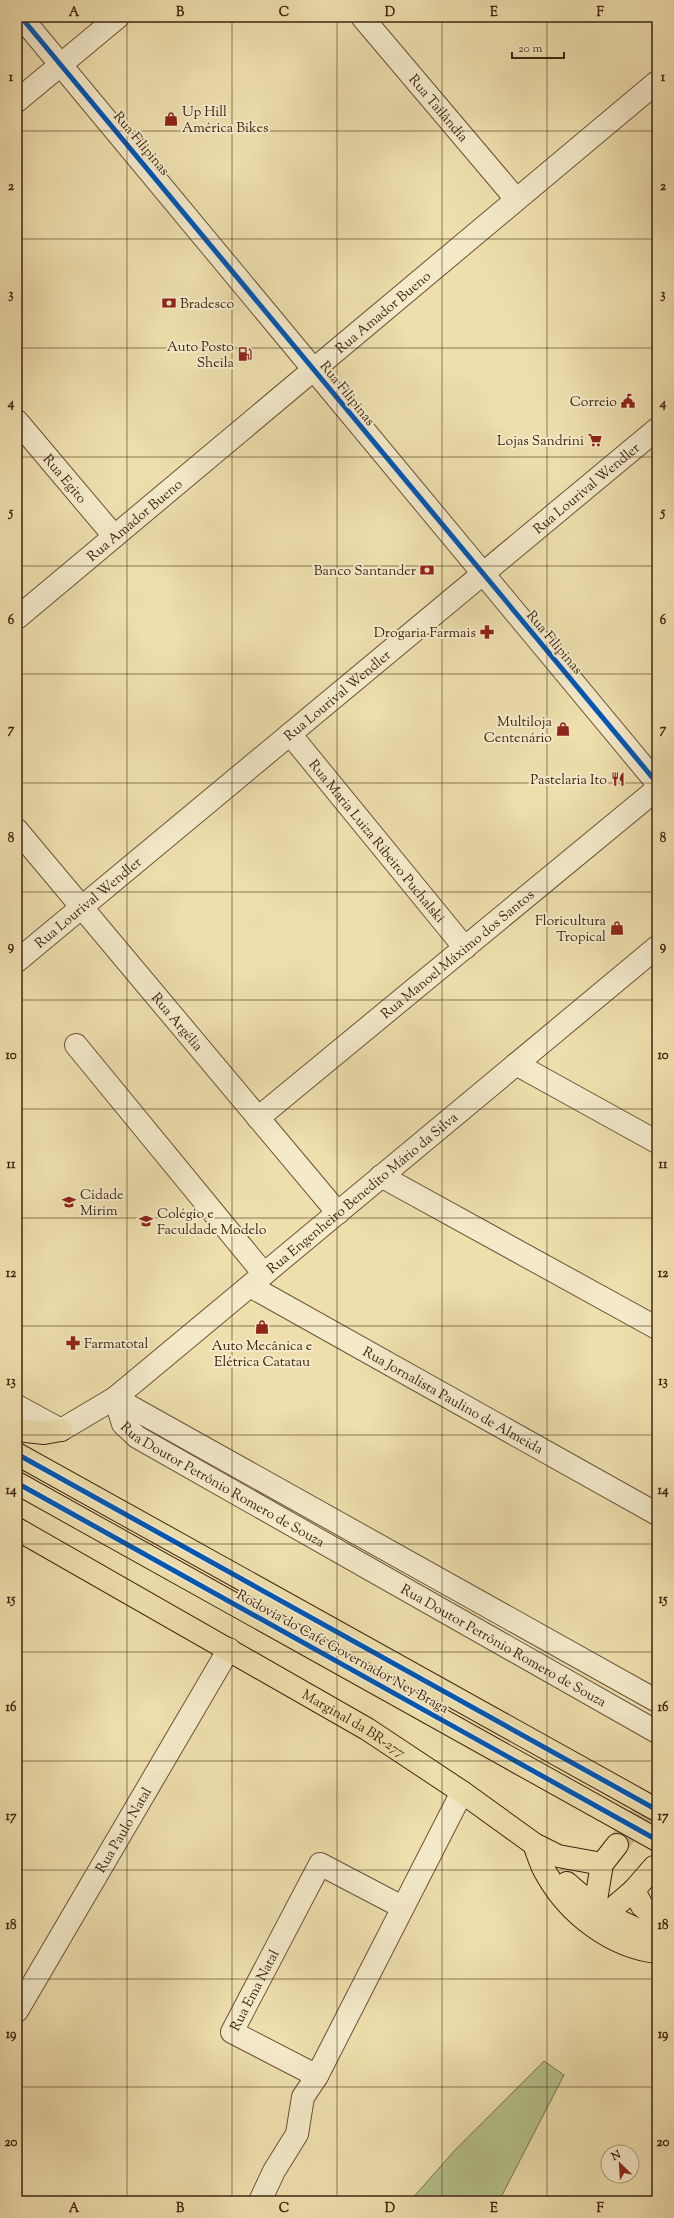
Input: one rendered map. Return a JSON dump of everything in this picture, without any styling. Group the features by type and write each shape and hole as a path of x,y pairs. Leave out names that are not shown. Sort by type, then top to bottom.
{"main road":[{"path":"17,1430 44,1433 61,1430"},
{"name":"Rodovia do Café Governador Ney Braga","path":"17,1454 657,1810"},
{"name":"Rodovia do Café Governador Ney Braga","path":"17,1483 657,1840"},
{"name":"Marginal da BR-277","path":"17,1529 367,1729 462,1792 534,1844"},
{"path":"534,1844 558,1856 602,1864"},
{"path":"534,1844 556,1874 600,1910 617,1920 657,1935"},
{"path":"534,1844 547,1875 554,1886 566,1902 590,1924 619,1941 657,1952"},
{"path":"600,1910 602,1864 617,1845"},
{"path":"602,1864 603,1875 609,1884 618,1890 634,1890"},
{"path":"600,1910 634,1890 654,1867"},
{"path":"634,1890 642,1906 657,1918"}],"street":[{"name":"Rua Filipinas","path":"22,17 657,783"},
{"path":"17,101 118,17"},
{"name":"Rua Tailândia","path":"362,17 516,199"},
{"name":"Rua Amador Bueno","path":"17,618 657,82"},
{"name":"Rua Egito","path":"17,421 114,536"},
{"name":"Rua Lourival Wendler","path":"17,961 657,429"},
{"name":"Rua Maria Luiza Ribeiro Puchalski","path":"290,734 465,948"},
{"name":"Rua Manoel Máximo dos Santos","path":"258,1118 657,789"},
{"name":"Rua Argélia","path":"17,830 338,1213"},
{"name":"Rua Engenheiro Benedito Mário da Silva","path":"61,1430 115,1398 516,1064 654,953"},
{"path":"76,1045 257,1280"},
{"path":"516,1064 657,1142"},
{"path":"381,1176 657,1328"},
{"name":"Rua Jornalista Paulino de Almeida","path":"257,1280 657,1514"},
{"name":"Rua Doutor Petrônio Romero de Souza","path":"115,1398 657,1701"},
{"name":"Rua Doutor Petrônio Romero de Souza","path":"115,1398 123,1424 137,1437 657,1732"},
{"path":"17,1406 61,1430"},
{"name":"Rua Paulo Natal","path":"17,2010 229,1649"},
{"path":"260,2201 274,2171 297,2134 303,2097 317,2076 462,1792"},
{"name":"Rua Ema Natal","path":"317,2076 232,2032 320,1864 402,1907"}],"green space":[{"path":"544,2061 564,2075 499,2201 410,2201 455,2150"}],"tunnel":[{"path":"617,1845 657,1796"}],"cycle path":[{"path":"21,17 657,783"},
{"path":"17,1454 657,1810"},
{"path":"17,1483 657,1840"}],"place":[{"name":"Up Hill América Bikes","path":"171,119"},
{"name":"Bradesco","path":"169,303"},
{"name":"Auto Posto Sheila","path":"245,354"},
{"name":"Correio","path":"628,401"},
{"name":"Lojas Sandrini","path":"595,440"},
{"name":"Banco Santander","path":"427,570"},
{"name":"Drogaria Farmais","path":"487,632"},
{"name":"Multiloja Centenário","path":"563,729"},
{"name":"Pastelaria Ito","path":"618,779"},
{"name":"Floricultura Tropical","path":"617,928"},
{"name":"Cidade Mirim","path":"69,1202"},
{"name":"Colégio e Faculdade Modelo","path":"146,1221"},
{"name":"Auto Mecânica e Elétrica Catatau","path":"262,1327"},
{"name":"Farmatotal","path":"73,1343"}]}
